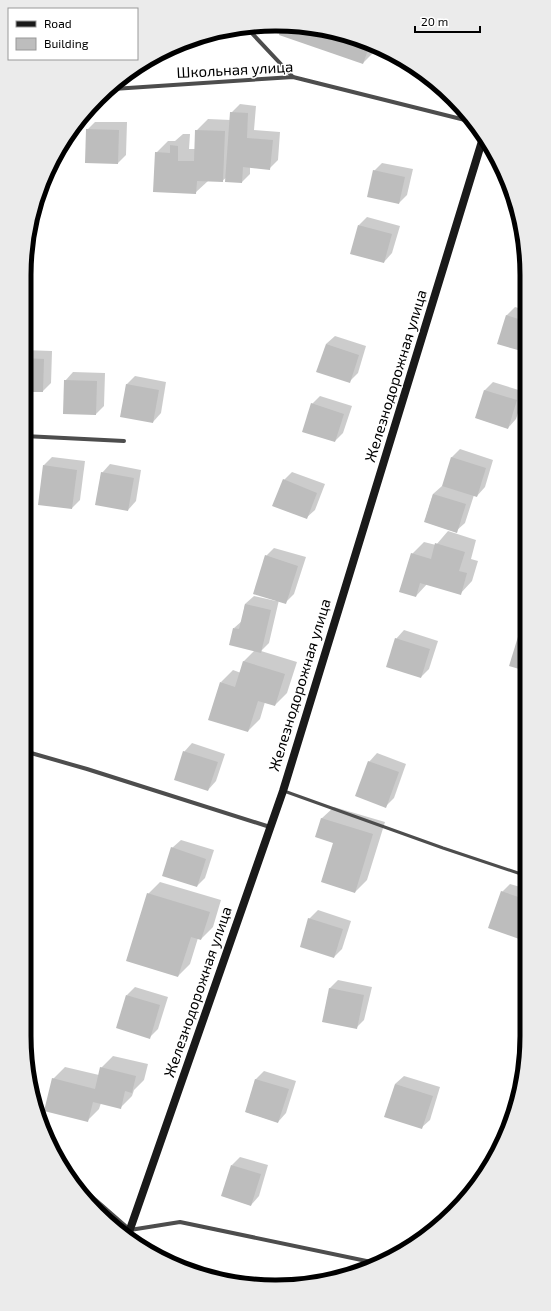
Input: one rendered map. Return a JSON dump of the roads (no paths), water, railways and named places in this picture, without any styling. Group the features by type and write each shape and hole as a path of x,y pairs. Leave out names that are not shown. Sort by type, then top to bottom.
{"street":[{"path":"251,33 293,77"},
{"name":"Школьная улица","path":"118,89 293,77 463,120"},
{"name":"Железнодорожная улица","path":"130,1231 283,791 482,145"},
{"path":"31,436 124,441"},
{"path":"31,753 87,769 270,827"},
{"path":"131,1232 180,1222 368,1261"}],"lane":[{"path":"283,791 520,874"}]}
